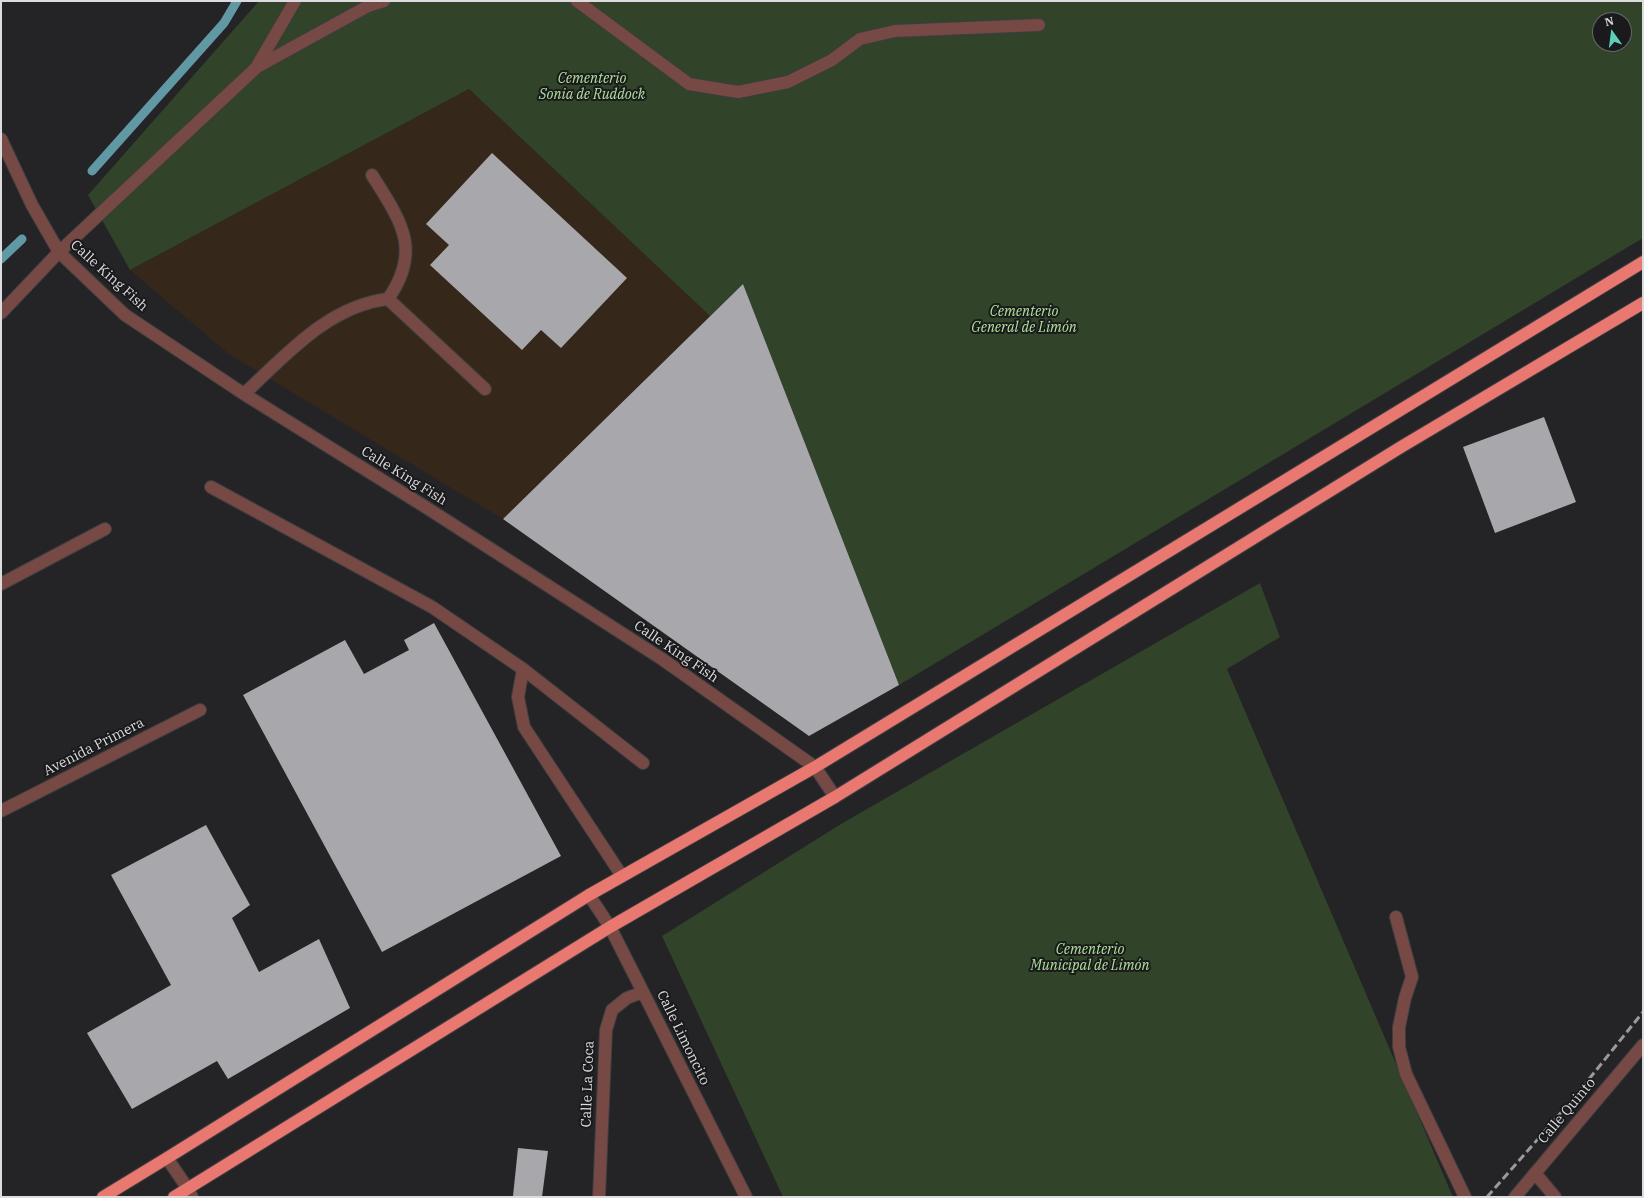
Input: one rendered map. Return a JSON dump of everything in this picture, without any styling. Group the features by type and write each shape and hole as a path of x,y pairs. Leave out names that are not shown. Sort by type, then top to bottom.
{"highway":[{"path":"103,1197 589,895 815,767 1643,262"},
{"path":"174,1197 190,1193 610,927 835,797 1401,447 1643,303"}],"street":[{"path":"256,67 295,1"},
{"path":"1,313 58,252 256,67 368,6 384,1"},
{"path":"577,1 689,84 738,92 788,82 832,60 860,39 867,37 895,31 1039,25"},
{"name":"Calle King Fish","path":"1,139 6,164 32,204 58,252 125,314 244,394 427,508 662,659 815,767 835,797"},
{"path":"244,394 294,347 321,325 341,313 357,306 373,301 388,299 398,286 404,268 406,245 403,228 372,175"},
{"path":"388,299 485,389"},
{"path":"211,487 432,607 523,669 643,764"},
{"path":"1,584 105,529"},
{"path":"523,669 518,697 524,727 622,876"},
{"name":"Avenida Primera","path":"1,811 200,710"},
{"name":"Calle Limoncito","path":"589,895 610,927 746,1197"},
{"path":"1396,918 1412,976 1405,998 1399,1027 1401,1054 1406,1074 1465,1197"},
{"name":"Calle La Coca","path":"598,1197 606,1030 612,1010 626,998 643,992"},
{"name":"Calle Quinto","path":"1515,1197 1643,1045"},
{"path":"167,1158 190,1193"},
{"path":"1535,1173 1555,1197"}],"shaded area":[{"path":"469,89 710,316 503,519 230,355 130,270"}],"green space":[{"name":"Cementerio General de Limón","path":"259,1 1643,1 1643,238 899,685 743,284 710,316 469,89 130,270 88,195"},
{"name":"Cementerio Municipal de Limón","path":"1260,583 1280,637 1227,669 1453,1197 783,1197 662,936 841,824"}],"building":[{"path":"492,153 627,278 561,348 541,330 522,350 430,265 449,245 426,224"},
{"path":"743,284 899,685 809,736 503,519"},
{"path":"1544,417 1576,502 1495,533 1463,447"},
{"path":"434,623 561,856 382,952 243,695 345,640 364,674 409,650 404,640"},
{"path":"206,825 250,905 232,918 259,972 319,939 350,1008 228,1079 217,1061 132,1109 87,1033 171,985 111,875"},
{"path":"518,1148 548,1151 542,1197 513,1196"}],"waterway":[{"path":"92,171 224,23 237,1"},
{"path":"1,259 22,239"}],"railway":[{"path":"1487,1197 1573,1099 1643,1012"}],"park label":[{"name":"Cementerio Sonia de Ruddock","path":"592,88"}]}
